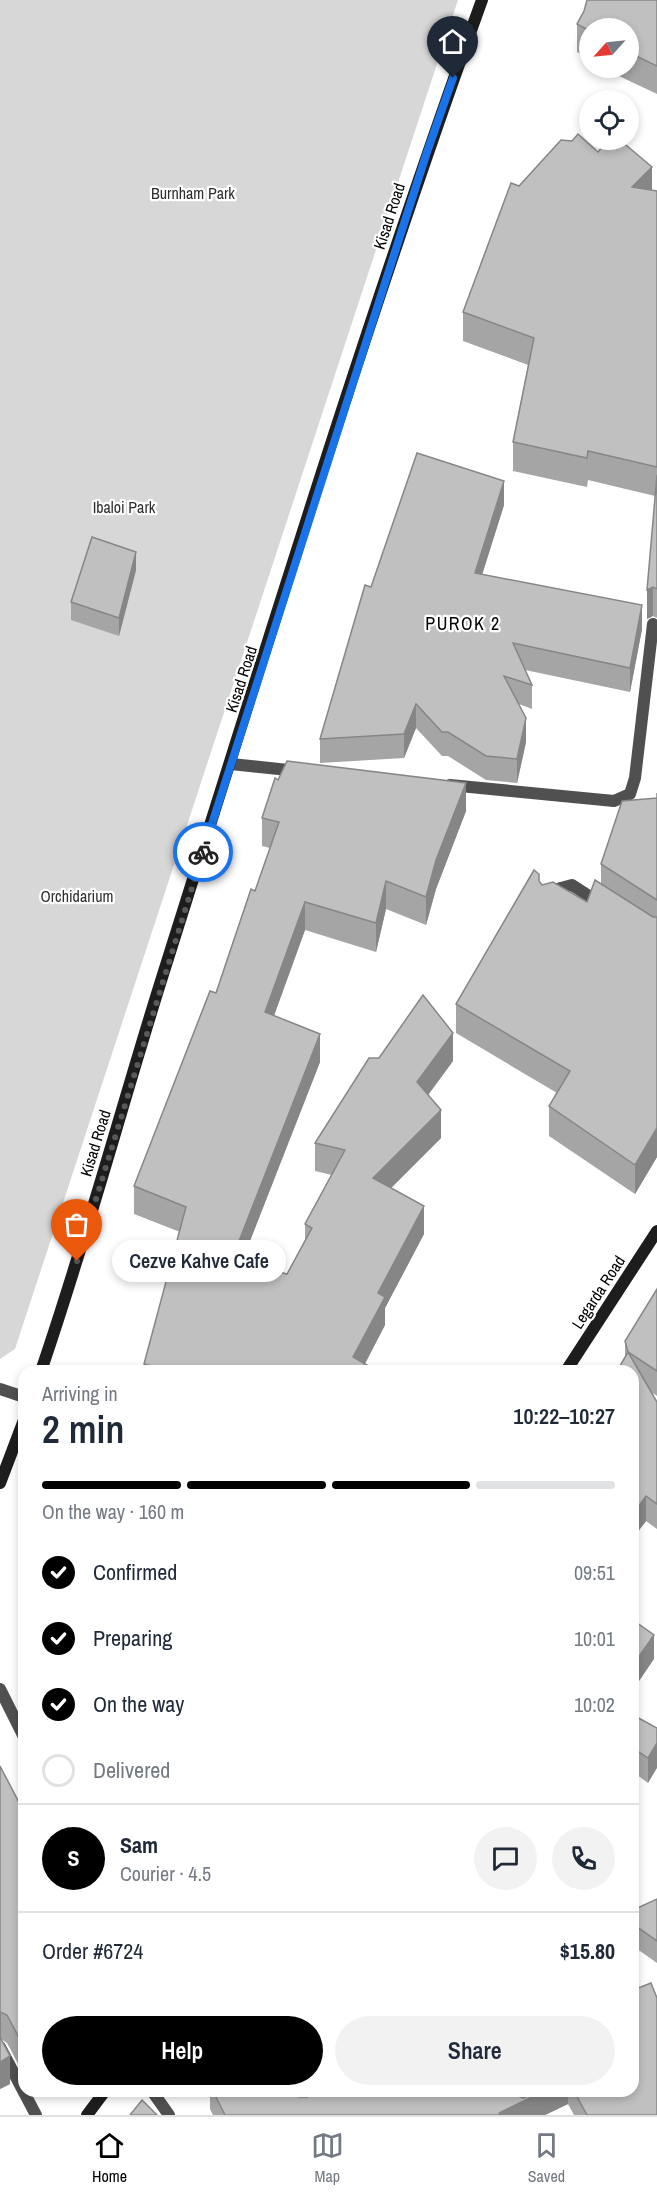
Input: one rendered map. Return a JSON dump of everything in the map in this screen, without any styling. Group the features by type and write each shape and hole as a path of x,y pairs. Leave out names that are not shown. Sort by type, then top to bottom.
{"main road":[{"name":"Kisad Road","path":"44,1365 231,764 426,155 482,0"},
{"name":"Legarda Road","path":"570,1365 657,1231"},
{"path":"0,1483 18,1436"},
{"path":"87,2115 100,2097"}],"street":[{"path":"440,784 614,801 630,794 635,778 653,624"},
{"path":"231,764 312,772"},
{"path":"546,907 557,889 572,885 610,909"},
{"path":"0,1389 18,1395"},
{"path":"0,1689 18,1725"},
{"path":"0,2047 18,2081"},
{"path":"26,2097 36,2115"},
{"path":"156,2097 169,2115"}],"green space":[{"name":"Burnham Park","path":"0,0 458,0 15,1349 0,1359"}],"building":[{"path":"587,0 657,0 657,66 639,57 639,18 580,18"},
{"path":"579,135 579,150 598,152 600,150 632,150 652,167 632,187 657,191 657,467 588,451 587,458 513,442 534,338 463,312 511,183 519,186 561,140 572,141"},
{"path":"417,453 504,481 475,573 642,605 630,668 513,643 532,685 504,676 526,718 517,759 486,756 448,732 442,732 416,704 404,734 320,739 365,585 371,587"},
{"path":"657,475 657,589 653,587 647,590"},
{"path":"92,537 136,552 119,618 71,602"},
{"path":"287,761 466,783 436,860 426,897 386,881 376,923 305,902 265,1012 320,1034 232,1259 287,1274 312,1228 305,1224 345,1150 315,1143 369,1058 379,1058 423,995 453,1033 417,1082 441,1110 373,1178 424,1206 378,1293 385,1297 353,1357 367,1365 148,1365 144,1364 186,1207 134,1186 210,991 216,993 251,889 255,891 279,822 262,818 275,778 278,780"},
{"path":"657,798 657,900 601,864 622,801"},
{"path":"534,870 539,874 539,881 542,885 553,882 587,902 595,880 653,917 657,917 657,1128 635,1165 549,1106 570,1071 456,1004"},
{"path":"657,1289 657,1371 628,1352 625,1341"},
{"path":"628,1352 636,1365 620,1365"},
{"path":"639,1371 657,1402 657,1504 646,1496 639,1506"},
{"path":"639,1624 654,1635 639,1656"},
{"path":"639,1718 657,1728 657,1743 648,1758 639,1752"},
{"path":"0,1766 18,1800 18,2036 7,2015 0,2012"},
{"path":"657,1899 657,1941 639,1928 639,1907"},
{"path":"651,1983 657,1998 657,2115 587,2115 577,2097 639,2097 639,1988"},
{"path":"0,2037 10,2056 0,2062"},
{"path":"216,2097 532,2097 499,2113 500,2115 225,2115"},
{"path":"142,2100 157,2115 130,2115"}],"way so far":[{"path":"77,1261 203,852"}],"place":[{"name":"Cezve Kahve Cafe","path":"77,1261"}],"district":[{"name":"PUROK 2","path":"463,623"}],"route":[{"path":"203,852 426,155 453,78"}],"park label":[{"name":"Ibaloi Park","path":"124,507"},
{"name":"Orchidarium","path":"77,896"}]}
